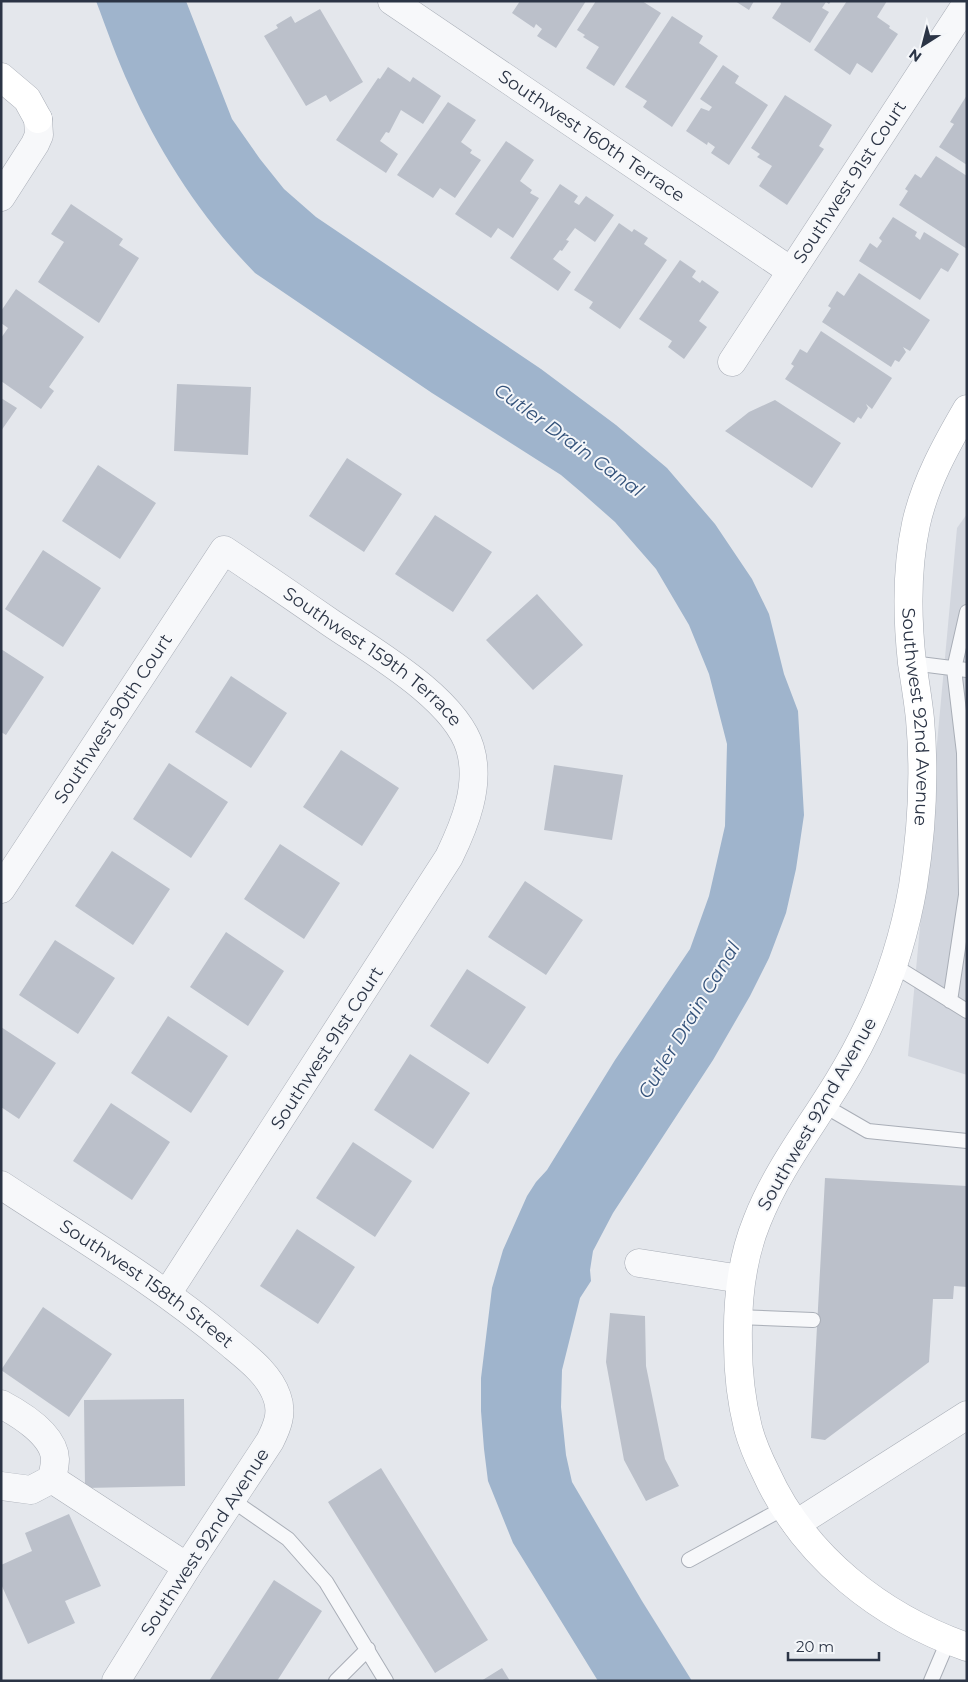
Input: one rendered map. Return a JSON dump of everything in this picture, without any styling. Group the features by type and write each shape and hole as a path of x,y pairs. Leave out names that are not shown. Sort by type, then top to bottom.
{"street":[{"name":"Southwest 160th Terrace","path":"392,1 791,271"},
{"name":"Southwest 91st Court","path":"732,362 967,3"},
{"path":"1,77 27,98 38,119 39,134 35,144 1,197"},
{"name":"Southwest 92nd Avenue","path":"958,1644 921,1629 898,1616 856,1587 823,1557 790,1516 761,1464 749,1432 739,1381 737,1317 747,1248 763,1205 778,1176 850,1062 867,1031 893,965 904,927 912,887 922,806 923,766 920,716 912,662 908,594 910,557 917,521 929,484 944,449 967,409"},
{"name":"Southwest 159th Terrace","path":"224,550 405,673 438,702 453,718 469,746 472,761 472,794"},
{"name":"Southwest 90th Court","path":"1,889 224,550"},
{"name":"Southwest 91st Court","path":"167,1294 438,877 463,826 472,794"},
{"name":"Southwest 158th Street","path":"1,1185 167,1294 251,1361 263,1374 278,1398"},
{"path":"639,1263 741,1279"},
{"name":"Southwest 92nd Avenue","path":"116,1681 187,1567 274,1434 280,1413 278,1398"},
{"path":"1,1404 20,1414 50,1441 55,1458 52,1479"},
{"path":"790,1516 967,1415"},
{"path":"1,1486 31,1490 52,1479"},
{"path":"52,1479 187,1567"}],"lane":[{"path":"950,1001 966,895 964,752 960,669 967,612"},
{"path":"912,662 960,669"},
{"path":"893,965 967,1011"},
{"path":"823,1105 868,1131 967,1140"},
{"path":"737,1317 813,1320"},
{"path":"232,1500 288,1539 326,1582 386,1681"},
{"path":"689,1560 790,1516"},
{"path":"931,1681 958,1644"},
{"path":"336,1681 368,1649"}],"shaded area":[{"path":"967,514 967,1075 908,1056 957,528"}],"water":[{"name":"Cutler Drain Canal","path":"96,1 186,1 232,119 284,189 316,217 541,369 616,425 667,468 715,524 752,579 769,614 784,674 798,711 804,815 796,869 786,913 769,958 750,996 713,1060 613,1213 593,1251 590,1270 591,1281 580,1298 562,1370 561,1407 566,1455 572,1482 642,1601 692,1681 598,1681 513,1543 488,1481 481,1411 481,1378 492,1288 503,1250 527,1196 547,1170 615,1060 690,949 709,896 725,826 727,744 709,674 689,625 656,569 615,522 561,475 432,393 255,273 236,253 184,185 155,137 125,76"}],"building":[{"path":"520,1 586,1 556,48 537,36 542,29 536,24 534,28 512,13"},
{"path":"596,1 642,1 661,13 614,86 586,68 599,47 583,37 585,35 577,30"},
{"path":"735,1 754,1 749,10"},
{"path":"780,1 831,1 829,4 826,2 822,8 829,12 810,43 772,18 781,4"},
{"path":"847,1 887,1 877,17 898,34 872,73 857,63 850,75 814,50"},
{"path":"320,9 363,82 330,102 326,95 306,106 264,36 278,28 276,25 291,16 295,23"},
{"path":"672,16 703,36 699,43 718,56 672,127 643,107 647,101 625,87"},
{"path":"723,65 739,76 735,83 768,105 729,165 711,153 715,147 708,142 707,145 686,131 701,108 709,111 712,107 700,99"},
{"path":"388,67 410,82 413,77 441,96 423,124 401,110 389,133 386,132 380,141 398,154 386,173 336,140 378,78 380,79"},
{"path":"785,95 832,125 819,146 824,149 787,205 759,186 772,166 757,157 760,154 751,148"},
{"path":"967,95 967,165 939,147 954,124 950,122"},
{"path":"448,102 476,120 461,142 472,150 470,153 481,160 455,198 440,188 433,198 397,175"},
{"path":"506,141 534,160 520,181 532,190 530,193 539,198 513,238 498,228 491,238 455,214"},
{"path":"936,156 967,176 967,249 899,205 908,191 905,189 915,174 921,178"},
{"path":"560,184 578,196 574,202 579,205 586,196 614,215 595,242 575,228 566,240 569,241 553,259 571,272 558,291 510,258"},
{"path":"71,204 123,239 119,245 139,258 99,323 38,282 64,242 51,234"},
{"path":"893,217 917,232 915,236 920,240 924,232 959,254 948,272 941,268 920,300 859,261 870,243 877,248 882,241 879,238"},
{"path":"619,223 632,232 634,229 648,238 644,244 667,260 620,329 589,308 593,302 574,290"},
{"path":"680,260 696,271 692,277 700,283 702,280 719,292 699,321 707,327 684,359 668,347 672,341 639,319"},
{"path":"859,273 930,320 910,351 903,347 906,352 899,362 895,360 891,367 822,322 831,308 828,306 837,291 844,296"},
{"path":"16,289 84,337 49,387 54,391 41,409 1,381 1,338 8,328 1,323 1,311"},
{"path":"821,331 892,378 872,409 866,404 868,408 861,419 858,417 854,423 785,379 794,366 791,364 800,349 807,353"},
{"path":"177,384 251,387 248,455 174,451"},
{"path":"1,398 17,408 1,431"},
{"path":"775,400 841,443 812,488 725,431 749,412"},
{"path":"347,458 402,494 364,552 309,516"},
{"path":"98,465 156,503 120,559 62,521"},
{"path":"435,515 492,552 453,612 395,574"},
{"path":"43,550 101,588 63,647 5,609"},
{"path":"537,594 583,645 533,690 486,640"},
{"path":"1,649 44,677 6,735 1,732"},
{"path":"231,676 287,713 251,768 195,732"},
{"path":"341,750 399,788 362,846 303,807"},
{"path":"169,763 228,802 191,858 133,819"},
{"path":"554,765 623,775 612,840 544,830"},
{"path":"280,844 340,883 304,939 244,899"},
{"path":"112,851 170,889 133,945 75,906"},
{"path":"525,881 583,920 546,975 488,937"},
{"path":"226,932 284,971 248,1026 190,987"},
{"path":"55,940 115,978 78,1034 19,995"},
{"path":"467,969 526,1007 488,1064 430,1026"},
{"path":"168,1016 228,1056 191,1113 131,1073"},
{"path":"1,1027 56,1063 19,1119 1,1107"},
{"path":"410,1054 470,1093 433,1149 374,1110"},
{"path":"111,1103 170,1142 132,1200 73,1161"},
{"path":"353,1142 412,1181 375,1237 316,1198"},
{"path":"825,1178 967,1186 967,1287 954,1286 953,1299 933,1299 929,1362 825,1440 811,1438"},
{"path":"297,1229 355,1267 318,1324 260,1286"},
{"path":"43,1307 112,1354 69,1417 1,1370"},
{"path":"610,1313 645,1316 646,1366 665,1459 679,1486 646,1501 624,1460 606,1362"},
{"path":"184,1399 185,1486 85,1488 84,1400"},
{"path":"381,1468 488,1640 435,1673 328,1502"},
{"path":"69,1514 101,1586 65,1601 75,1623 28,1644 1,1584 1,1565 32,1551 25,1533"},
{"path":"274,1580 322,1611 277,1681 209,1681"},
{"path":"502,1668 510,1681 481,1681"}]}
